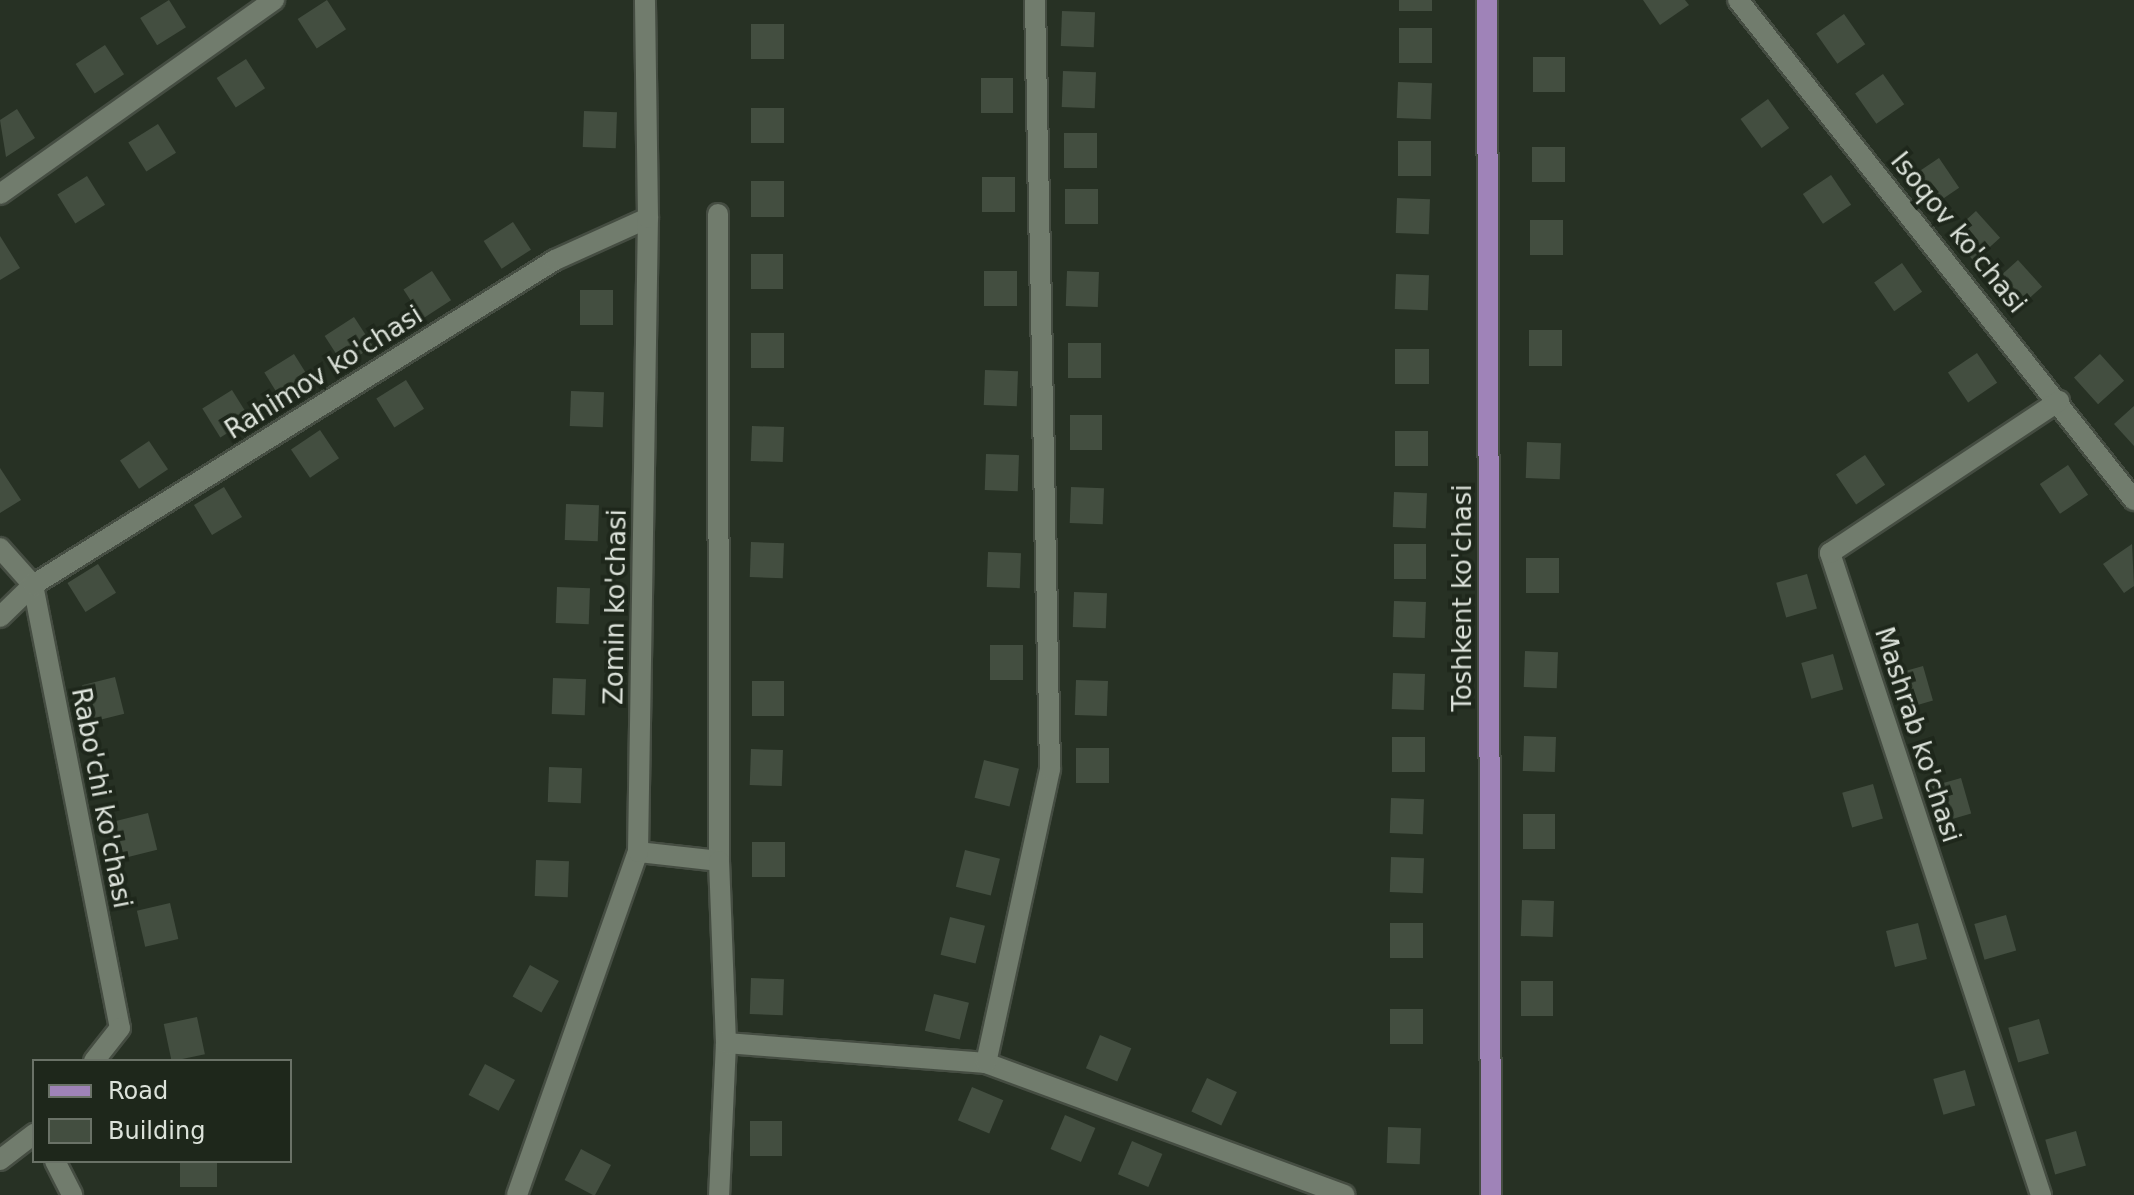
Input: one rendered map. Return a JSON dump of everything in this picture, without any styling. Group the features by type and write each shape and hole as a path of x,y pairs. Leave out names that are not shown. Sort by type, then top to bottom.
{"main road":[{"name":"Toshkent ko'chasi","path":"1487,0 1491,1195"}],"street":[{"path":"0,194 274,0"},
{"name":"Zomin ko'chasi","path":"517,1195 638,852 648,218 645,0"},
{"path":"986,1063 1050,769 1035,0"},
{"name":"Isoqov ko'chasi","path":"1738,0 2059,401 2134,500"},
{"path":"718,214 719,861 726,1043 719,1195"},
{"name":"Rahimov ko'chasi","path":"0,617 33,585 555,260 648,218"},
{"name":"Mashrab ko'chasi","path":"2041,1195 1830,553 2059,401"},
{"path":"0,548 33,585"},
{"name":"Rabo'chi ko'chasi","path":"33,585 120,1028 96,1059"},
{"path":"638,852 719,861"},
{"path":"726,1043 986,1063 1344,1195"},
{"path":"0,1160 32,1136"},
{"path":"56,1163 72,1195"}],"building":[{"path":"169,0 186,27 157,45 140,18"},
{"path":"327,0 346,29 317,48 298,19"},
{"path":"1399,0 1432,0 1432,11 1399,11"},
{"path":"1643,0 1685,0 1689,5 1660,25"},
{"path":"1062,11 1095,12 1094,47 1061,46"},
{"path":"1844,14 1865,44 1837,64 1816,34"},
{"path":"751,24 784,24 784,59 751,59"},
{"path":"1399,28 1432,28 1432,63 1399,63"},
{"path":"105,45 124,74 95,93 76,64"},
{"path":"1533,57 1565,57 1565,92 1533,92"},
{"path":"246,59 265,88 236,107 217,78"},
{"path":"1063,71 1096,72 1095,108 1062,107"},
{"path":"1883,74 1904,104 1876,124 1855,94"},
{"path":"981,78 1013,78 1013,113 981,113"},
{"path":"1398,82 1432,83 1431,119 1397,118"},
{"path":"1768,99 1789,128 1762,148 1740,119"},
{"path":"751,108 784,108 784,143 751,143"},
{"path":"17,109 35,138 6,157 0,120"},
{"path":"584,111 617,112 616,148 583,147"},
{"path":"158,124 176,153 146,171 128,143"},
{"path":"1064,133 1097,133 1097,168 1064,168"},
{"path":"1398,141 1431,141 1431,176 1398,176"},
{"path":"1532,147 1565,147 1565,182 1532,182"},
{"path":"1939,158 1959,188 1930,207 1910,178"},
{"path":"1831,175 1851,205 1823,224 1803,194"},
{"path":"87,176 105,205 75,223 57,195"},
{"path":"982,177 1015,177 1015,212 982,212"},
{"path":"751,181 784,181 784,217 751,217"},
{"path":"1065,189 1098,189 1098,224 1065,224"},
{"path":"1397,198 1430,199 1429,234 1396,233"},
{"path":"1976,211 2000,238 1974,261 1950,234"},
{"path":"1530,220 1563,220 1563,255 1530,255"},
{"path":"513,222 531,250 502,269 484,241"},
{"path":"0,236 20,268 0,280"},
{"path":"751,254 783,254 783,289 751,289"},
{"path":"2018,260 2042,287 2016,310 1992,283"},
{"path":"1902,263 1922,292 1894,311 1874,283"},
{"path":"432,271 451,300 423,319 403,290"},
{"path":"984,271 1017,271 1017,306 984,306"},
{"path":"1067,271 1099,272 1098,307 1066,306"},
{"path":"1396,274 1429,275 1428,310 1395,309"},
{"path":"580,290 613,290 613,325 580,325"},
{"path":"354,317 373,346 344,365 325,336"},
{"path":"1529,330 1562,330 1562,366 1529,366"},
{"path":"751,333 784,333 784,368 751,368"},
{"path":"1068,343 1101,343 1101,378 1068,378"},
{"path":"1395,349 1429,349 1429,384 1395,384"},
{"path":"1977,353 1997,383 1968,402 1948,373"},
{"path":"294,354 312,383 282,401 264,373"},
{"path":"2100,354 2124,381 2098,404 2074,377"},
{"path":"985,370 1018,371 1017,406 984,405"},
{"path":"406,380 424,409 394,427 376,399"},
{"path":"232,390 250,419 220,437 202,409"},
{"path":"571,391 604,392 603,427 570,426"},
{"path":"2134,406 2134,446 2114,424"},
{"path":"1070,415 1102,415 1102,450 1070,450"},
{"path":"752,426 784,427 783,462 751,461"},
{"path":"320,430 339,458 310,478 291,450"},
{"path":"1395,431 1428,431 1428,466 1395,466"},
{"path":"149,441 168,469 139,489 120,461"},
{"path":"1527,442 1561,443 1560,479 1526,478"},
{"path":"986,454 1019,455 1018,491 985,490"},
{"path":"1865,455 1885,485 1856,504 1836,475"},
{"path":"2068,465 2088,495 2060,514 2040,484"},
{"path":"0,468 21,500 0,513"},
{"path":"224,487 242,517 212,535 194,505"},
{"path":"1071,487 1104,488 1103,524 1070,523"},
{"path":"1394,492 1427,493 1426,528 1393,527"},
{"path":"566,504 599,505 598,541 565,540"},
{"path":"751,542 784,543 783,578 750,577"},
{"path":"1394,544 1426,544 1426,579 1394,579"},
{"path":"2132,544 2134,586 2124,593 2103,564"},
{"path":"988,552 1021,553 1020,588 987,587"},
{"path":"1526,558 1559,558 1559,593 1526,593"},
{"path":"98,564 116,593 85,612 67,583"},
{"path":"1807,574 1817,609 1786,617 1776,583"},
{"path":"557,587 590,588 589,624 556,623"},
{"path":"1074,592 1107,593 1106,628 1073,627"},
{"path":"1394,601 1426,602 1425,638 1393,637"},
{"path":"990,645 1023,645 1023,680 990,680"},
{"path":"1525,651 1558,652 1557,688 1524,687"},
{"path":"1833,654 1843,690 1811,699 1801,663"},
{"path":"1923,666 1933,701 1902,709 1892,675"},
{"path":"1393,673 1425,674 1424,710 1392,709"},
{"path":"115,677 124,714 91,722 82,685"},
{"path":"553,678 586,679 585,715 552,714"},
{"path":"1076,680 1108,681 1107,716 1075,715"},
{"path":"752,681 784,681 784,716 752,716"},
{"path":"1524,736 1556,737 1555,772 1523,771"},
{"path":"1392,737 1425,737 1425,772 1392,772"},
{"path":"1076,748 1109,748 1109,783 1076,783"},
{"path":"751,749 783,750 782,786 750,785"},
{"path":"984,760 1019,769 1009,807 975,798"},
{"path":"549,767 582,768 581,803 548,802"},
{"path":"1961,778 1971,814 1939,823 1929,787"},
{"path":"1873,784 1883,819 1852,827 1842,793"},
{"path":"1391,798 1424,799 1423,834 1390,833"},
{"path":"148,813 157,850 124,858 115,821"},
{"path":"1523,814 1555,814 1555,849 1523,849"},
{"path":"752,842 785,842 785,877 752,877"},
{"path":"965,850 1000,859 991,896 956,887"},
{"path":"1391,857 1424,858 1423,893 1390,892"},
{"path":"536,860 569,861 568,897 535,896"},
{"path":"1522,900 1554,901 1553,937 1521,936"},
{"path":"170,903 178,939 145,947 137,911"},
{"path":"2006,915 2016,951 1984,960 1974,924"},
{"path":"950,917 985,926 975,964 941,955"},
{"path":"1390,923 1423,923 1423,958 1390,958"},
{"path":"1918,923 1927,959 1895,967 1886,931"},
{"path":"530,965 559,981 541,1012 513,996"},
{"path":"751,978 784,979 783,1015 750,1014"},
{"path":"1521,981 1553,981 1553,1016 1521,1016"},
{"path":"934,994 969,1003 960,1040 925,1031"},
{"path":"1390,1009 1423,1009 1423,1044 1390,1044"},
{"path":"197,1017 205,1054 171,1059 164,1024"},
{"path":"2039,1019 2049,1054 2018,1062 2008,1028"},
{"path":"1100,1035 1131,1048 1117,1081 1086,1068"},
{"path":"485,1064 515,1080 499,1111 469,1095"},
{"path":"1965,1070 1975,1106 1943,1115 1933,1079"},
{"path":"1207,1078 1237,1092 1221,1125 1191,1112"},
{"path":"972,1087 1003,1100 989,1133 958,1120"},
{"path":"1065,1115 1095,1128 1081,1162 1051,1149"},
{"path":"750,1121 782,1121 782,1156 750,1156"},
{"path":"1388,1127 1421,1128 1420,1164 1387,1163"},
{"path":"2076,1131 2086,1166 2055,1174 2045,1140"},
{"path":"1132,1141 1162,1154 1148,1187 1118,1174"},
{"path":"581,1149 611,1165 595,1195 565,1180"},
{"path":"180,1163 217,1163 217,1187 180,1187"}]}
